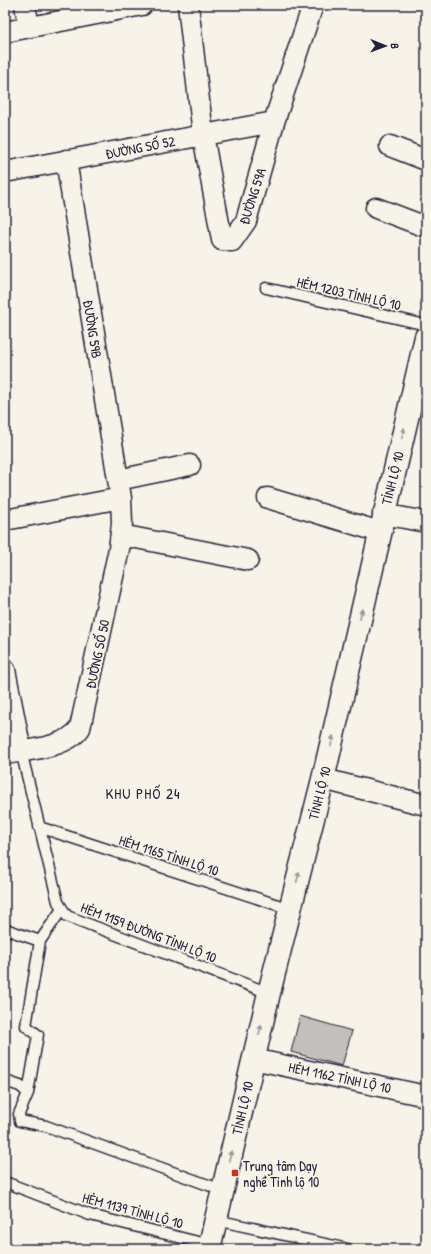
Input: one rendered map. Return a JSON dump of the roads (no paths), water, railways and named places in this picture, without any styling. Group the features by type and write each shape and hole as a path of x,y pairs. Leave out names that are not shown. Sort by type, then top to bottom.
{"main road":[{"name":"TỈNH LỘ 10","path":"210,1247 253,1059 323,779 426,337"}],"street":[{"path":"25,5 29,27"},
{"path":"5,32 139,5"},
{"name":"ĐƯỜNG 59A","path":"188,5 203,135 222,240 232,241 246,221 274,122 313,5"},
{"name":"ĐƯỜNG SỐ 52","path":"5,172 274,122"},
{"path":"390,146 426,160"},
{"name":"ĐƯỜNG 59B","path":"66,160 120,489"},
{"path":"376,208 426,227"},
{"path":"5,520 120,489 190,465"},
{"name":"ĐƯỜNG SỐ 50","path":"13,753 62,743 76,734 80,728 116,565 121,535 120,489"},
{"path":"268,498 382,523 426,522"},
{"path":"121,535 248,560"},
{"path":"5,670 13,753"},
{"path":"323,779 426,805"},
{"name":"HẺM 1162 TỈNH LỘ 10","path":"253,1059 426,1096"}],"lane":[{"name":"HẺM 1203 TỈNH LỘ 10","path":"266,288 426,325"},
{"name":"HẺM 1159 ĐƯỜNG TỈNH LỘ 10","path":"13,753 39,828 58,902 68,916 269,993"},
{"name":"HẺM 1165 TỈNH LỘ 10","path":"39,828 290,908"},
{"path":"62,909 40,941 26,1026 38,1035 28,1093 19,1114 20,1121 46,1126 222,1190"},
{"path":"5,929 40,941"},
{"path":"5,1080 20,1086 28,1093"},
{"name":"HẺM 1139 TỈNH LỘ 10","path":"5,1182 90,1215 210,1247"},
{"path":"216,1220 348,1249"}],"place":[{"name":"Trung tâm Dạy nghề Tỉnh lộ 10","path":"235,1173"}],"district":[{"name":"KHU PHỐ 24","path":"143,793"}]}
